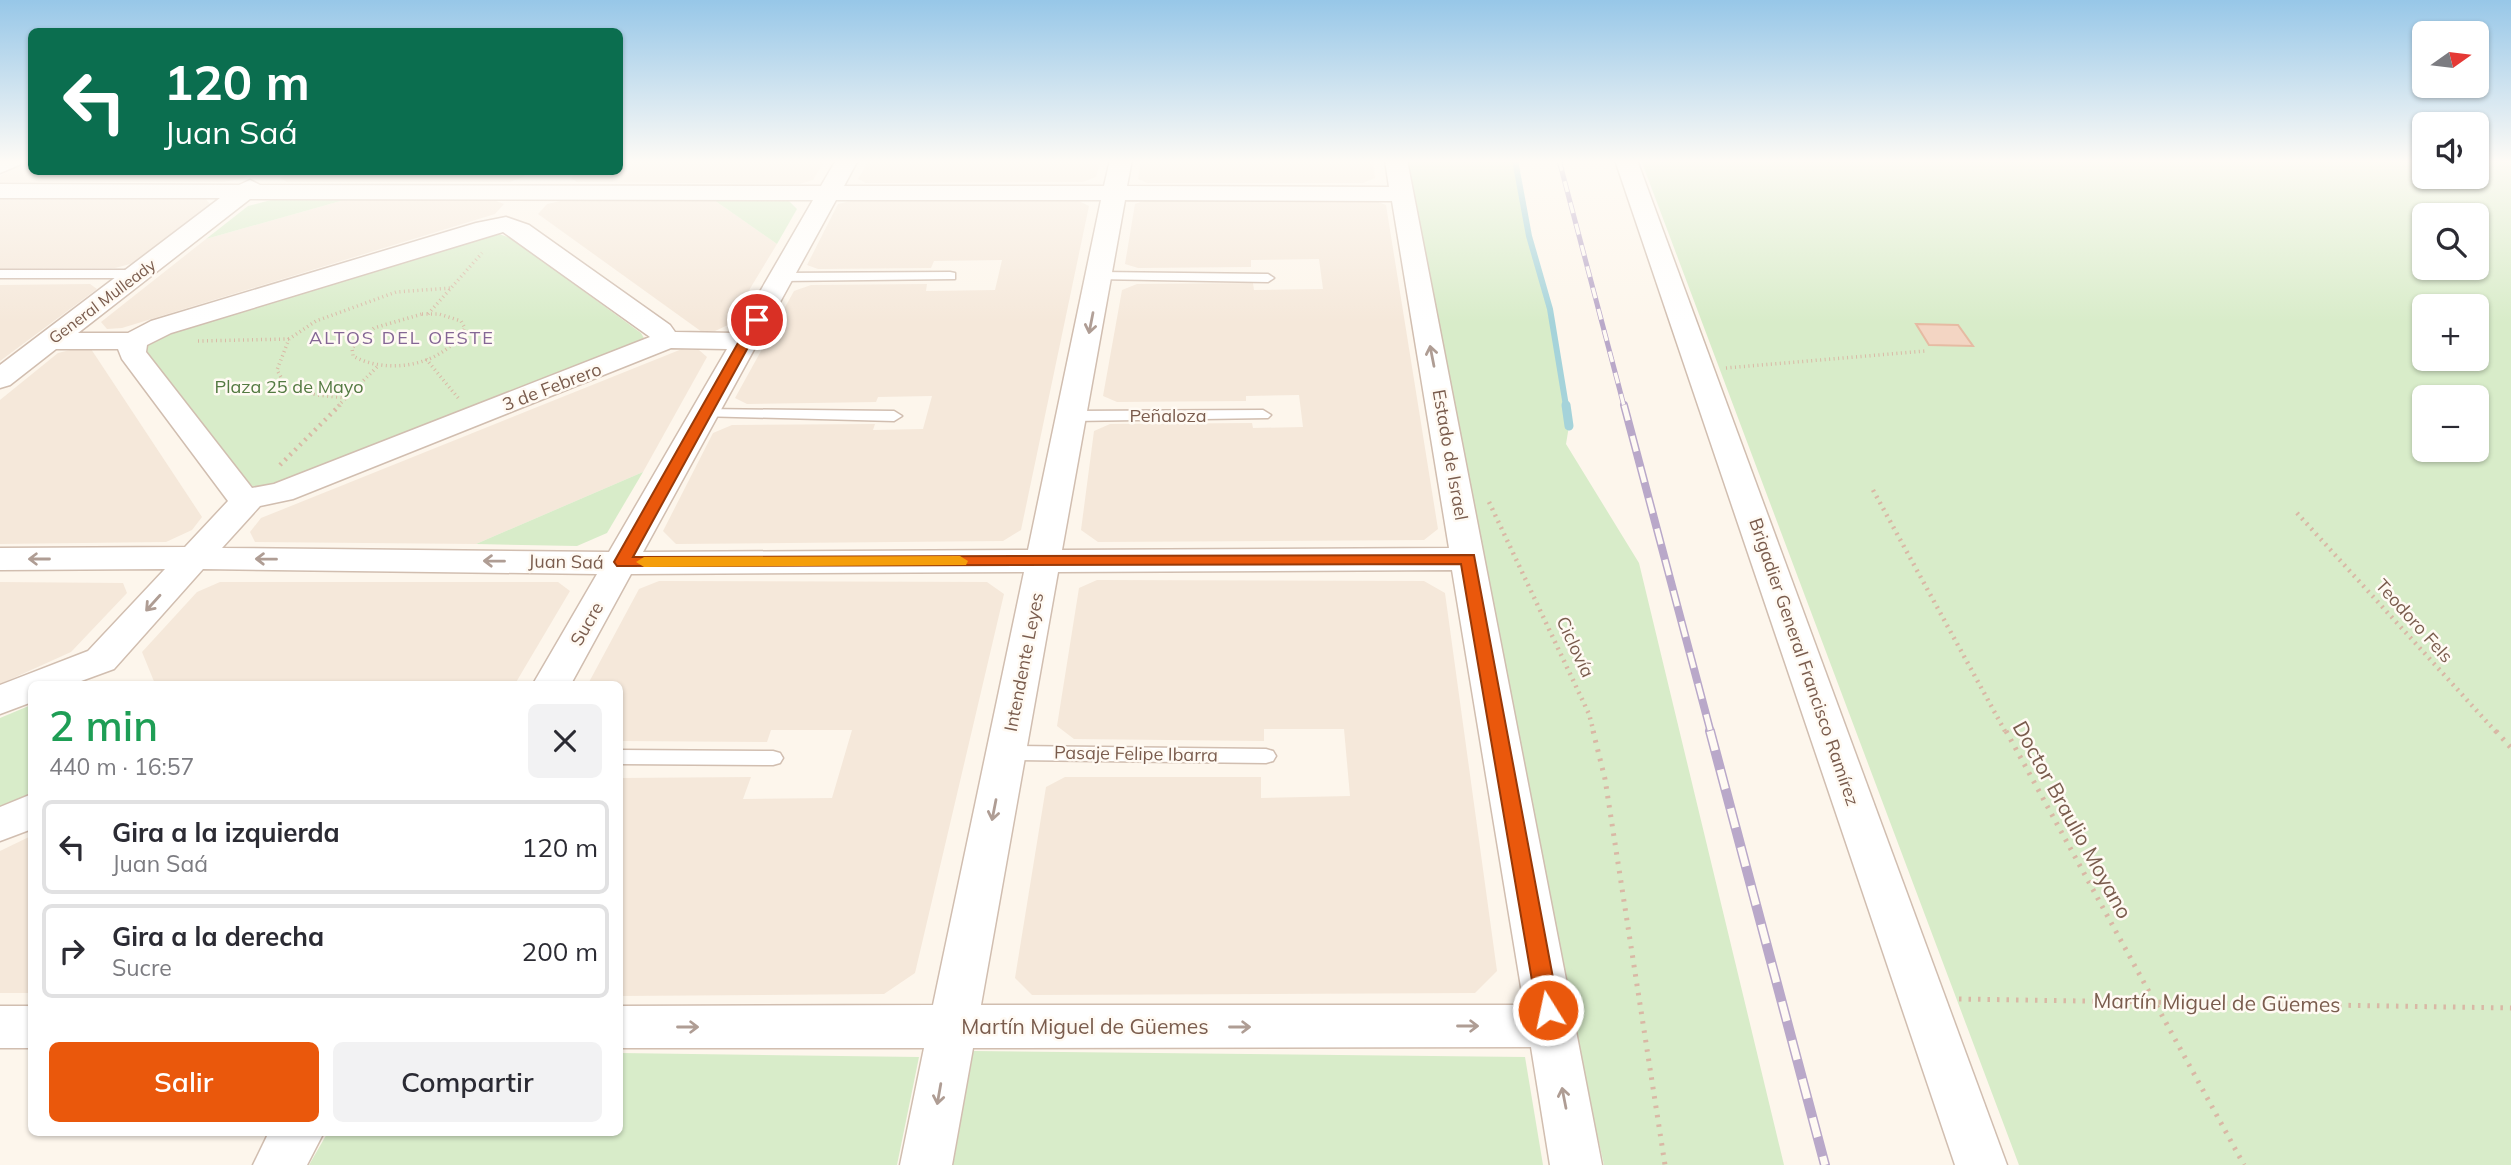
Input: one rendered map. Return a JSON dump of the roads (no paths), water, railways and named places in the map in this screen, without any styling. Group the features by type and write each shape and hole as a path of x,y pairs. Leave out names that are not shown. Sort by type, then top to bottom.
{"street":[{"name":"General Mulleady","path":"0,379 214,214"},
{"path":"506,224 514,214"},
{"name":"Sucre","path":"554,681 817,214"},
{"name":"Intendente Leyes","path":"926,1165 1110,214"},
{"name":"Estado de Israel","path":"1405,214 1576,1165"},
{"name":"Brigadier General Francisco Ramírez","path":"1645,214 1981,1165"},
{"path":"50,341 134,341 161,327 485,228 506,224 520,230 649,323 667,340 745,341"},
{"name":"3 de Febrero","path":"248,498 282,492 667,340"},
{"path":"45,681 83,665 109,672 195,558 248,498 239,494 132,353 134,341"},
{"name":"Juan Saá","path":"0,559 622,562 1468,559"},
{"path":"0,700 28,689"},
{"path":"0,825 28,812"},
{"name":"Martín Miguel de Güemes","path":"623,1027 1551,1026"},
{"path":"0,1027 28,1027"},
{"path":"279,1165 296,1136"}],"lane":[{"path":"0,274 137,274"},
{"path":"781,277 950,276"},
{"path":"1100,276 1268,278"},
{"path":"704,413 894,416"},
{"name":"Peñaloza","path":"1073,416 1263,415"},
{"name":"Pasaje Felipe Ibarra","path":"1006,753 1266,756"},
{"path":"623,757 773,758"}],"waterway":[{"path":"1525,214 1550,309 1566,406"},
{"path":"1566,405 1569,426"}],"railway":[{"path":"1573,214 1624,406"},
{"path":"1624,405 1711,733"},
{"path":"1710,731 1825,1165"}],"district":[{"name":"ALTOS DEL OESTE","path":"402,338"}],"park label":[{"name":"Plaza 25 de Mayo","path":"289,387"}]}
